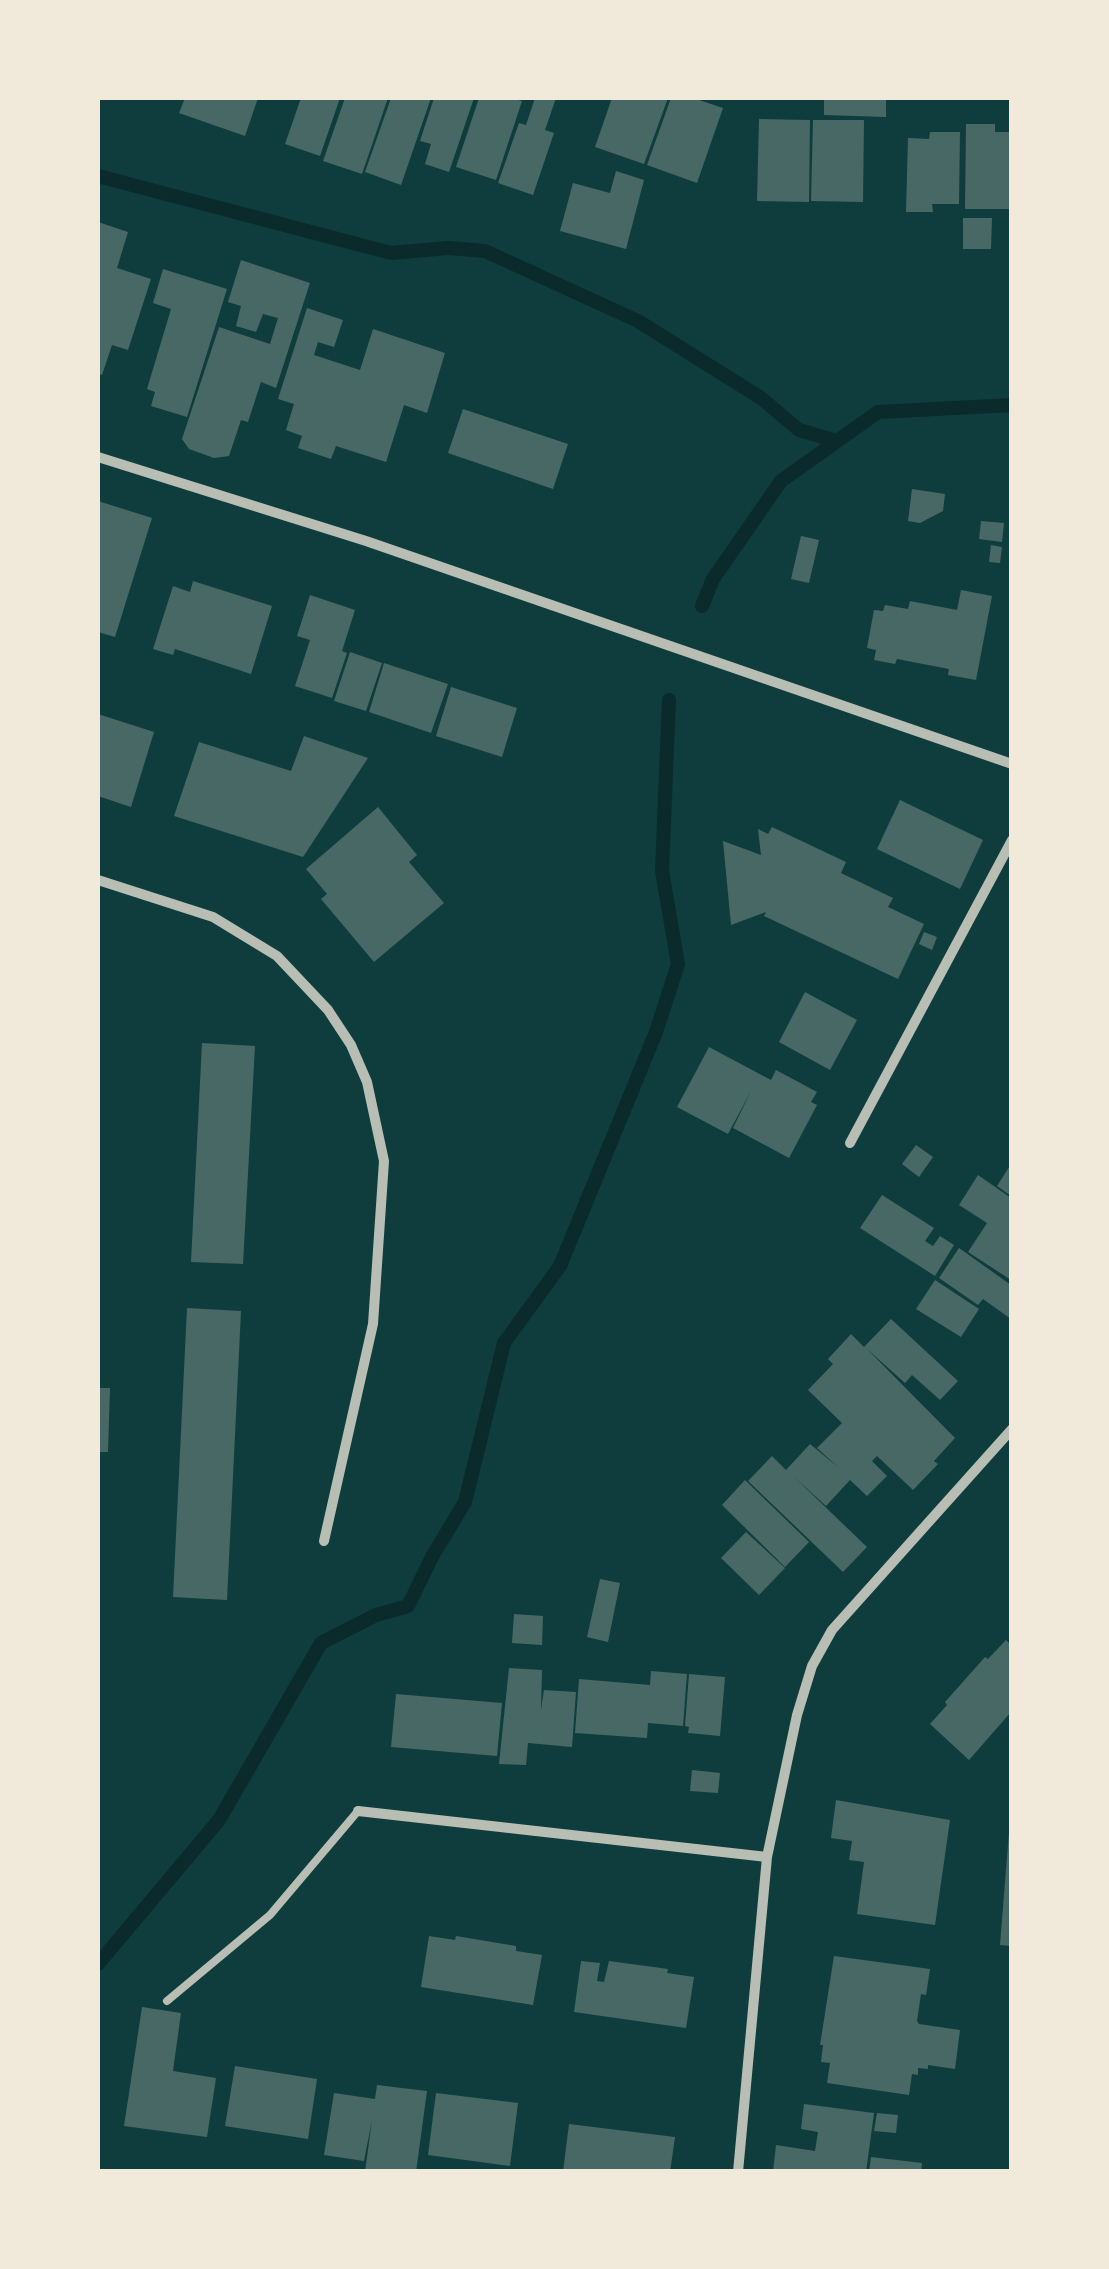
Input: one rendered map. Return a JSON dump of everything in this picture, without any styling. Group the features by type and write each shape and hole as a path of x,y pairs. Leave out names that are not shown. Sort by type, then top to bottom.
{"street":[{"path":"98,457 366,540 1012,764"},
{"path":"850,1143 1012,840"},
{"path":"98,880 213,917 278,956 328,1010 351,1045 368,1082 384,1162 373,1324 324,1542"},
{"path":"738,2172 767,1857 797,1716 812,1666 832,1630 1012,1429"},
{"path":"358,1811 767,1857"}],"lane":[{"path":"167,2001 270,1915 358,1811"}],"building":[{"path":"185,98 258,98 245,136 179,113"},
{"path":"301,98 340,98 320,156 285,144"},
{"path":"345,98 388,98 362,174 323,161"},
{"path":"391,98 431,98 401,185 365,172"},
{"path":"434,98 474,98 449,172 425,164 431,144 420,141"},
{"path":"479,98 522,101 496,180 456,167"},
{"path":"535,98 556,98 545,130 554,133 533,195 498,183 519,123 526,125"},
{"path":"612,98 668,98 644,164 595,147"},
{"path":"671,98 693,98 723,108 697,183 647,165"},
{"path":"824,98 886,98 886,117 824,115"},
{"path":"759,119 810,120 809,202 757,201"},
{"path":"813,120 864,120 863,202 811,201"},
{"path":"966,124 995,124 995,132 1011,132 1011,209 965,209"},
{"path":"930,132 960,132 959,204 932,204 933,212 906,212 908,138 929,139"},
{"path":"616,171 644,180 626,249 560,231 573,183 610,193"},
{"path":"963,218 992,218 991,249 963,249"},
{"path":"98,222 128,232 117,268 151,279 128,350 112,345 102,375 98,374"},
{"path":"241,260 310,283 276,388 261,382 248,422 241,420 229,456 214,458 189,449 182,439 219,327 270,344 278,318 263,314 256,332 236,326 241,306 228,302"},
{"path":"163,269 227,289 187,417 151,406 155,392 147,389 171,309 153,303"},
{"path":"307,308 343,320 334,347 318,342 314,355 360,370 373,329 445,353 427,413 404,405 386,462 336,446 331,459 298,448 302,436 286,430 294,404 278,399"},
{"path":"463,409 568,444 553,489 448,453"},
{"path":"912,489 945,494 943,511 920,523 908,521"},
{"path":"98,501 152,518 115,637 98,632"},
{"path":"981,521 1004,523 1002,542 979,539"},
{"path":"801,536 819,540 809,583 791,579"},
{"path":"991,545 1002,547 1000,563 989,562"},
{"path":"193,581 272,606 251,674 175,649 173,655 153,649 173,586 190,592"},
{"path":"961,590 992,596 976,680 948,675 949,669 897,659 895,664 874,660 876,650 867,648 874,610 883,611 885,605 908,609 910,601 957,610"},
{"path":"310,595 355,610 342,651 347,653 332,698 295,686 310,640 297,636"},
{"path":"350,652 382,663 366,711 334,701"},
{"path":"384,663 448,684 431,733 369,712"},
{"path":"451,687 517,708 502,757 436,736"},
{"path":"98,714 154,732 131,807 98,796"},
{"path":"304,736 368,758 303,857 174,816 199,742 291,771"},
{"path":"900,800 983,840 960,889 877,849"},
{"path":"378,807 417,855 409,862 444,903 374,962 321,899 327,894 306,869"},
{"path":"772,827 846,862 841,873 893,898 888,907 924,924 898,979 764,916 766,912 731,925 723,841 761,855 758,829 768,834"},
{"path":"924,932 937,937 932,950 919,944"},
{"path":"805,992 857,1020 830,1070 779,1042"},
{"path":"202,1043 255,1046 243,1264 191,1262"},
{"path":"709,1047 771,1080 776,1070 817,1092 811,1102 817,1105 789,1158 733,1128 751,1091 728,1134 677,1107"},
{"path":"916,1145 933,1157 919,1177 902,1164"},
{"path":"1011,1164 1011,1196 997,1186"},
{"path":"978,1175 1011,1198 1011,1280 968,1252 987,1223 959,1205"},
{"path":"882,1195 934,1228 925,1241 933,1246 940,1236 954,1245 935,1276 860,1228"},
{"path":"959,1248 1011,1285 1011,1319 983,1299 978,1305 939,1278"},
{"path":"935,1280 979,1309 961,1337 916,1309"},
{"path":"187,1308 241,1311 227,1600 173,1597"},
{"path":"891,1319 958,1381 940,1400 912,1375 905,1383 867,1349 955,1438 934,1461 938,1464 913,1490 877,1456 872,1461 887,1476 867,1496 850,1480 826,1506 793,1476 867,1547 843,1572 748,1481 772,1456 786,1470 810,1444 839,1468 817,1448 842,1423 808,1390 833,1364 828,1359 851,1334 864,1347"},
{"path":"98,1388 110,1388 108,1452 98,1452"},
{"path":"745,1480 809,1542 785,1567 722,1505"},
{"path":"746,1532 785,1568 759,1595 721,1558"},
{"path":"600,1579 620,1583 608,1642 587,1637"},
{"path":"514,1614 543,1616 542,1645 512,1643"},
{"path":"1006,1640 1011,1645 1011,1712 969,1760 930,1724 985,1657 988,1659"},
{"path":"509,1668 542,1670 541,1710 544,1690 576,1692 572,1747 528,1743 526,1765 499,1764"},
{"path":"651,1671 687,1674 683,1726 648,1723 647,1738 575,1733 579,1679 650,1685"},
{"path":"689,1674 725,1677 720,1736 688,1733 689,1727 685,1726"},
{"path":"396,1694 502,1703 497,1756 391,1747"},
{"path":"692,1770 720,1773 718,1793 690,1791"},
{"path":"836,1800 950,1820 935,1925 857,1914 864,1862 849,1860 852,1841 831,1838"},
{"path":"1011,1833 1011,1946 1000,1945"},
{"path":"429,1936 455,1940 456,1936 516,1946 516,1951 542,1955 533,2005 421,1987"},
{"path":"834,1956 930,1969 917,2021 960,2030 955,2069 928,2065 928,2069 918,2068 918,2075 912,2074 909,2095 827,2083 830,2063 821,2062 820,2045"},
{"path":"581,1961 600,1963 597,1981 604,1982 609,1961 668,1969 667,1973 694,1977 686,2028 574,2012"},
{"path":"142,2007 181,2013 173,2071 216,2078 207,2137 124,2126"},
{"path":"235,2066 317,2079 308,2139 225,2126"},
{"path":"377,2085 427,2091 416,2172 365,2172 372,2120 364,2161 324,2155 334,2093 375,2099"},
{"path":"436,2093 518,2103 510,2166 428,2155"},
{"path":"804,2104 874,2113 866,2172 773,2172 776,2145 815,2151 818,2132 801,2129"},
{"path":"877,2113 898,2115 896,2133 874,2131"},
{"path":"569,2124 675,2137 670,2172 563,2172"},
{"path":"871,2157 922,2163 921,2172 869,2172"}],"waterway":[{"path":"98,176 391,253 448,248 485,251 638,321 761,398 799,430 837,441"},
{"path":"702,606 713,579 781,481 878,412 1012,405"},
{"path":"98,1964 219,1820 321,1643 376,1615 408,1606 465,1502 504,1343 560,1266 656,1032 678,964 662,871 669,700"}]}
